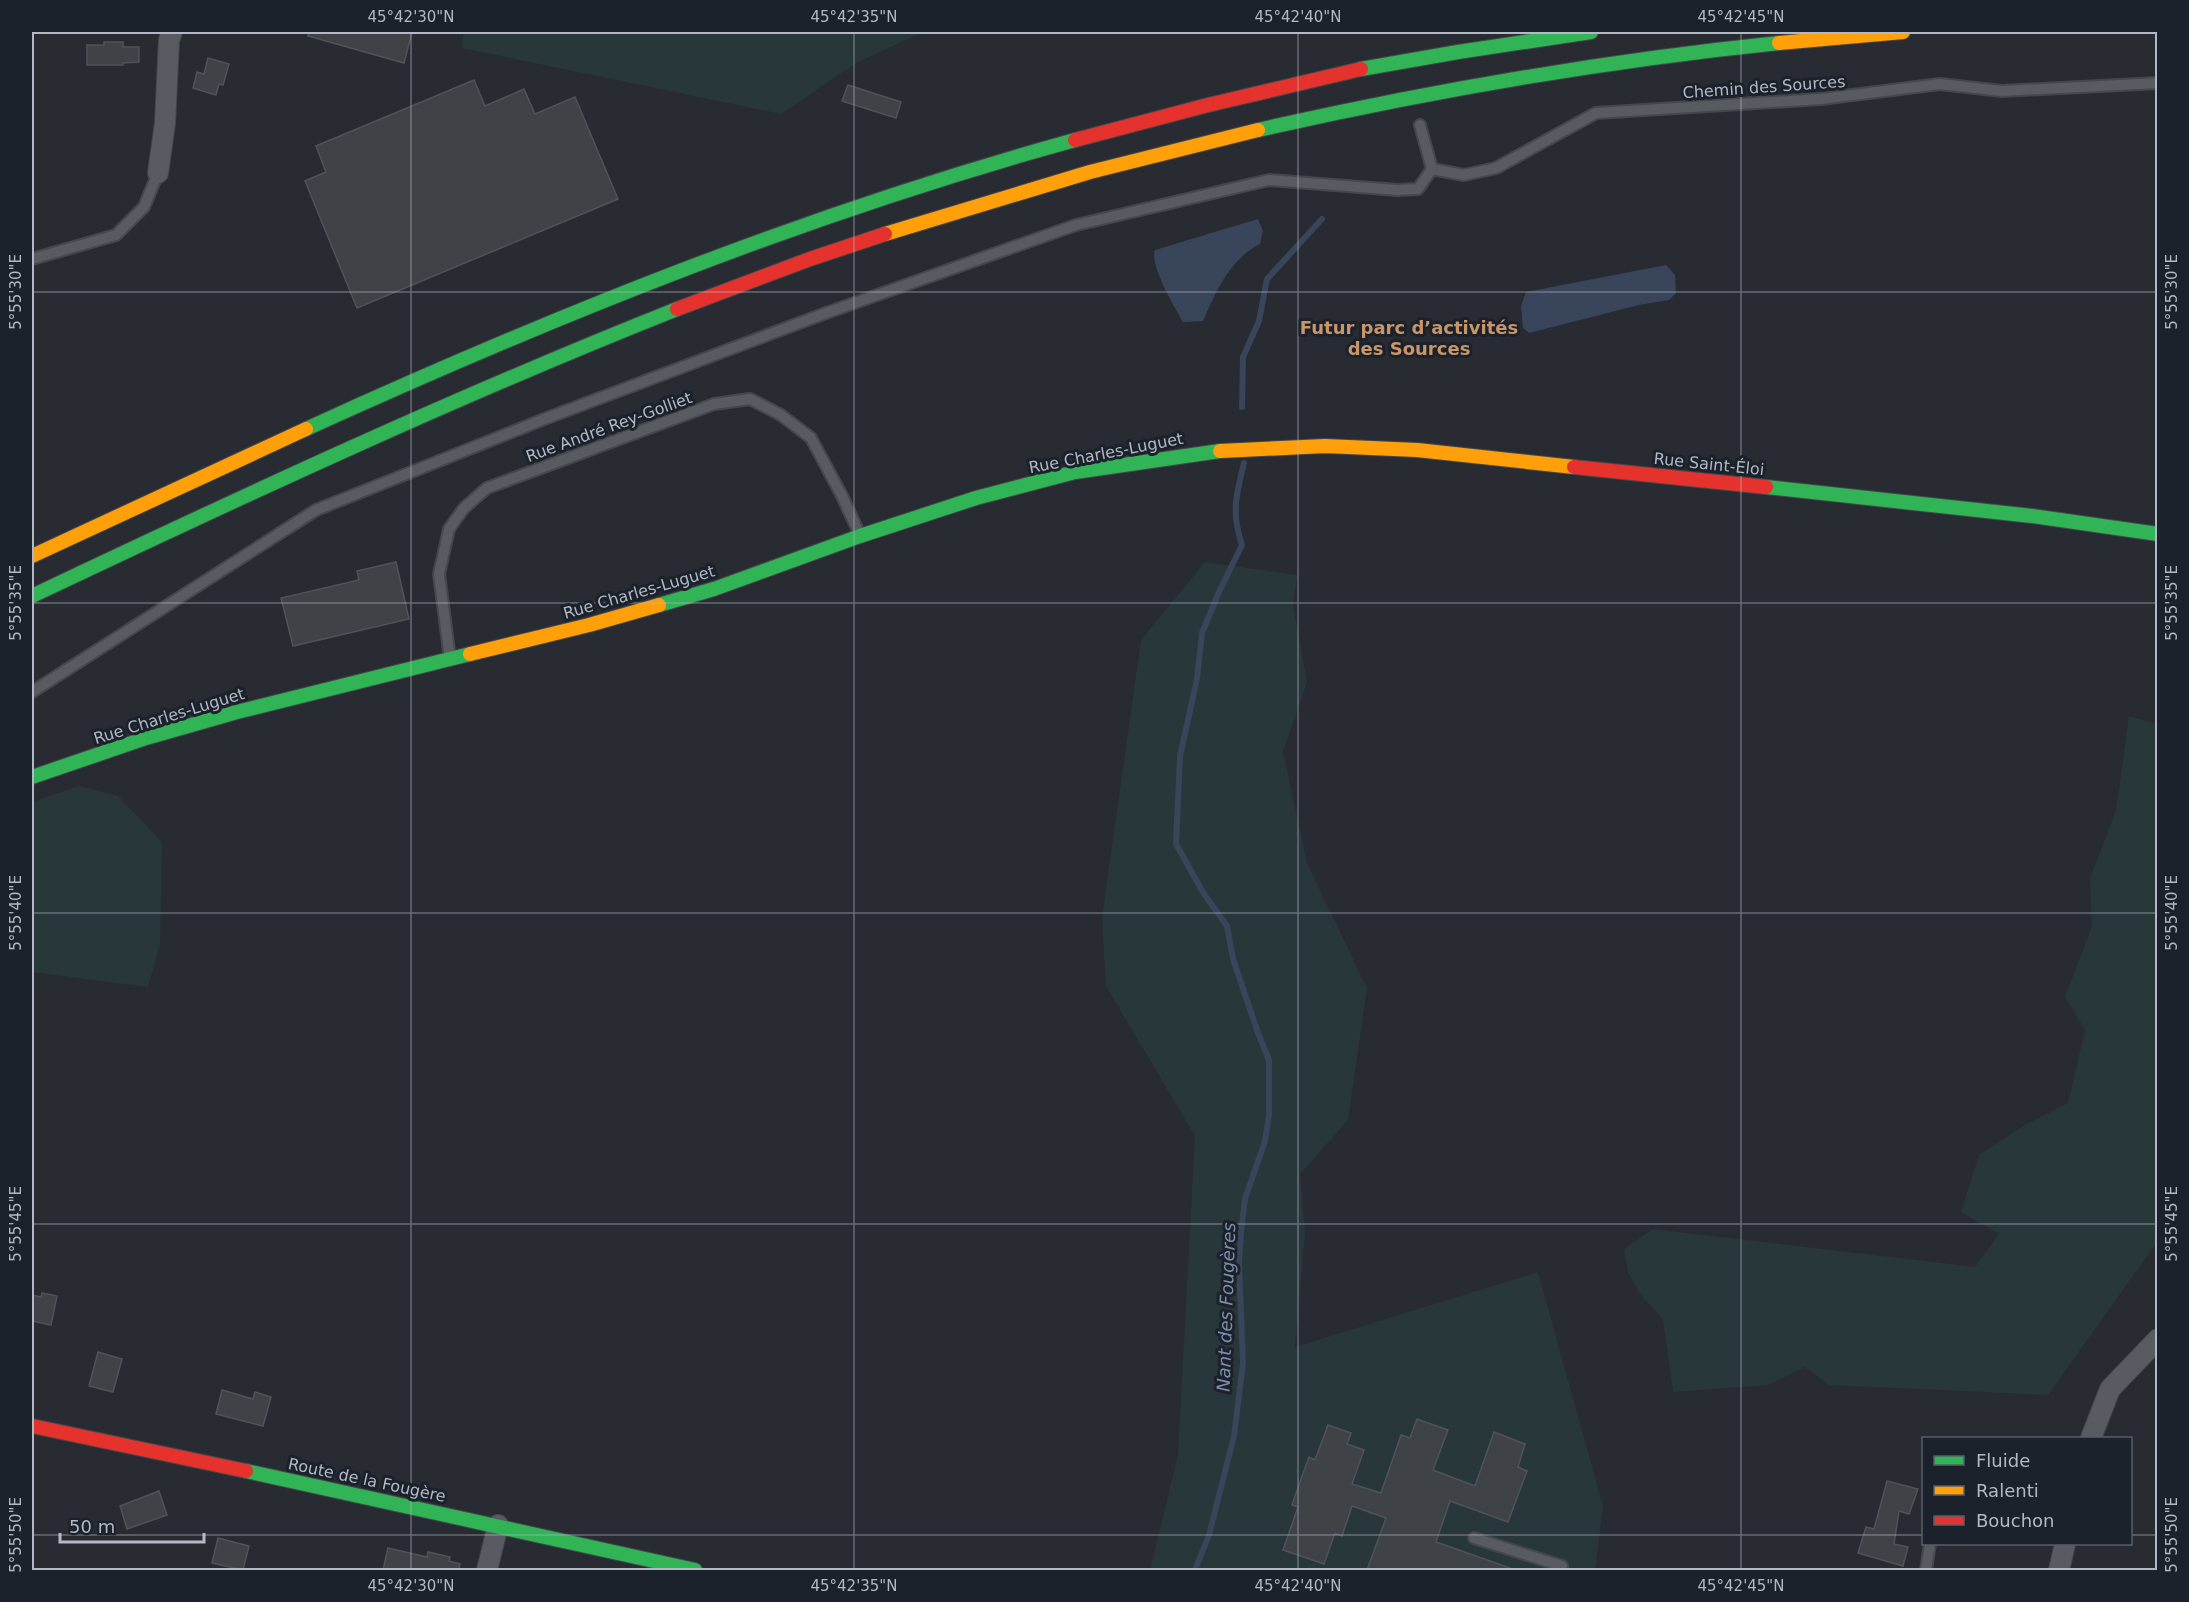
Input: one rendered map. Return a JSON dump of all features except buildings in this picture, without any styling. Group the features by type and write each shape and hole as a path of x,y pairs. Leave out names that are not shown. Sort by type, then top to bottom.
{"main road":[{"path":"32,556 288,436 592,303 889,195 1086,136 1296,84 1380,66 1591,32"},
{"path":"32,596 298,471 481,390 719,293 923,221 1176,150 1385,102 1593,66 1687,53 1903,32"},
{"name":"Rue Saint-Éloi","path":"1256,448 1325,446 1417,450 2020,515 2157,534"},
{"name":"Rue Charles-Luguet","path":"32,777 146,738 237,712 589,626 714,589 860,536 976,498 1075,472 1209,451 1256,448"},
{"name":"Route de la Fougère","path":"32,1426 498,1525 695,1570"}],"street":[{"path":"158,173 165,123 169,40 172,32"},
{"path":"2091,1437 2110,1389 2157,1339"},
{"path":"488,1570 498,1525"},
{"path":"2059,1570 2065,1545"}],"lane":[{"name":"Chemin des Sources","path":"1432,169 1464,175 1496,168 1596,113 1821,99 1940,84 2002,91 2157,83"},
{"path":"32,692 316,510 547,418 814,317 1088,222 1269,180 1397,190 1418,189 1432,169 1420,125"},
{"path":"32,259 116,235 144,207 158,173"},
{"name":"Rue André Rey-Golliet","path":"450,660 439,574 449,529 464,508 487,488 714,404 750,399 780,415 811,438 860,536"},
{"path":"1474,1538 1562,1566 1560,1570"},
{"path":"1926,1570 1930,1545"}],"shaded area":[{"path":"463,32 923,32 856,63 781,114 462,48"},
{"path":"1205,562 1297,575 1293,605 1307,682 1283,752 1307,863 1367,988 1348,1120 1300,1174 1305,1233 1295,1347 1538,1272 1603,1506 1595,1570 1150,1570 1178,1455 1195,1136 1106,986 1102,917 1141,640"},
{"path":"2129,716 2157,724 2157,1242 2048,1395 1829,1385 1805,1367 1768,1385 1673,1392 1663,1320 1638,1291 1628,1272 1624,1249 1653,1229 1975,1267 1999,1234 1961,1212 1979,1155 2025,1125 2068,1103 2085,1030 2065,997 2092,926 2090,878 2116,811"},
{"path":"79,786 118,796 162,842 160,945 148,987 32,972 32,802"}],"water":[{"path":"1258,219 1263,231 1260,244 1249,250 1232,267 1219,287 1203,321 1183,322 1159,275 1154,257 1155,250"},
{"path":"1666,265 1675,275 1676,293 1669,300 1639,305 1529,333 1523,328 1521,306 1526,292"}],"waterway":[{"name":"Nant des Fougères","path":"1242,407 1243,357 1259,321 1267,279 1322,219"},
{"name":"Nant des Fougères","path":"1195,1570 1209,1535 1234,1436 1243,1363 1239,1263 1241,1232 1245,1199 1265,1141 1269,1115 1269,1060 1233,959 1227,926 1204,894 1176,844 1180,756 1197,679 1202,633 1242,545 1236,504 1244,463"}],"traffic: fast":[{"path":"1361,69 1591,32"},
{"path":"1258,130 1387,102 1582,68 1779,43"},
{"path":"306,429 494,346 685,269 878,200 1075,140"},
{"path":"32,596 352,447 514,376 677,309"},
{"path":"659,605 714,589 860,536 976,498 1075,472 1220,451"},
{"path":"1766,487 2032,516 2158,534"},
{"path":"32,777 146,738 237,712 470,654"},
{"path":"246,1471 695,1570"}],"traffic: slow":[{"path":"1779,43 1903,32"},
{"path":"885,234 1090,172 1258,130"},
{"path":"32,556 306,429"},
{"path":"1220,451 1325,446 1417,450 1574,467"},
{"path":"470,654 659,605"}],"traffic: jam":[{"path":"1075,140 1208,105 1361,69"},
{"path":"677,309 810,259 885,234"},
{"path":"1574,467 1766,487"},
{"path":"32,1426 246,1471"}],"district":[{"name":"Futur parc d’activités des Sources","path":"1409,337"}]}
